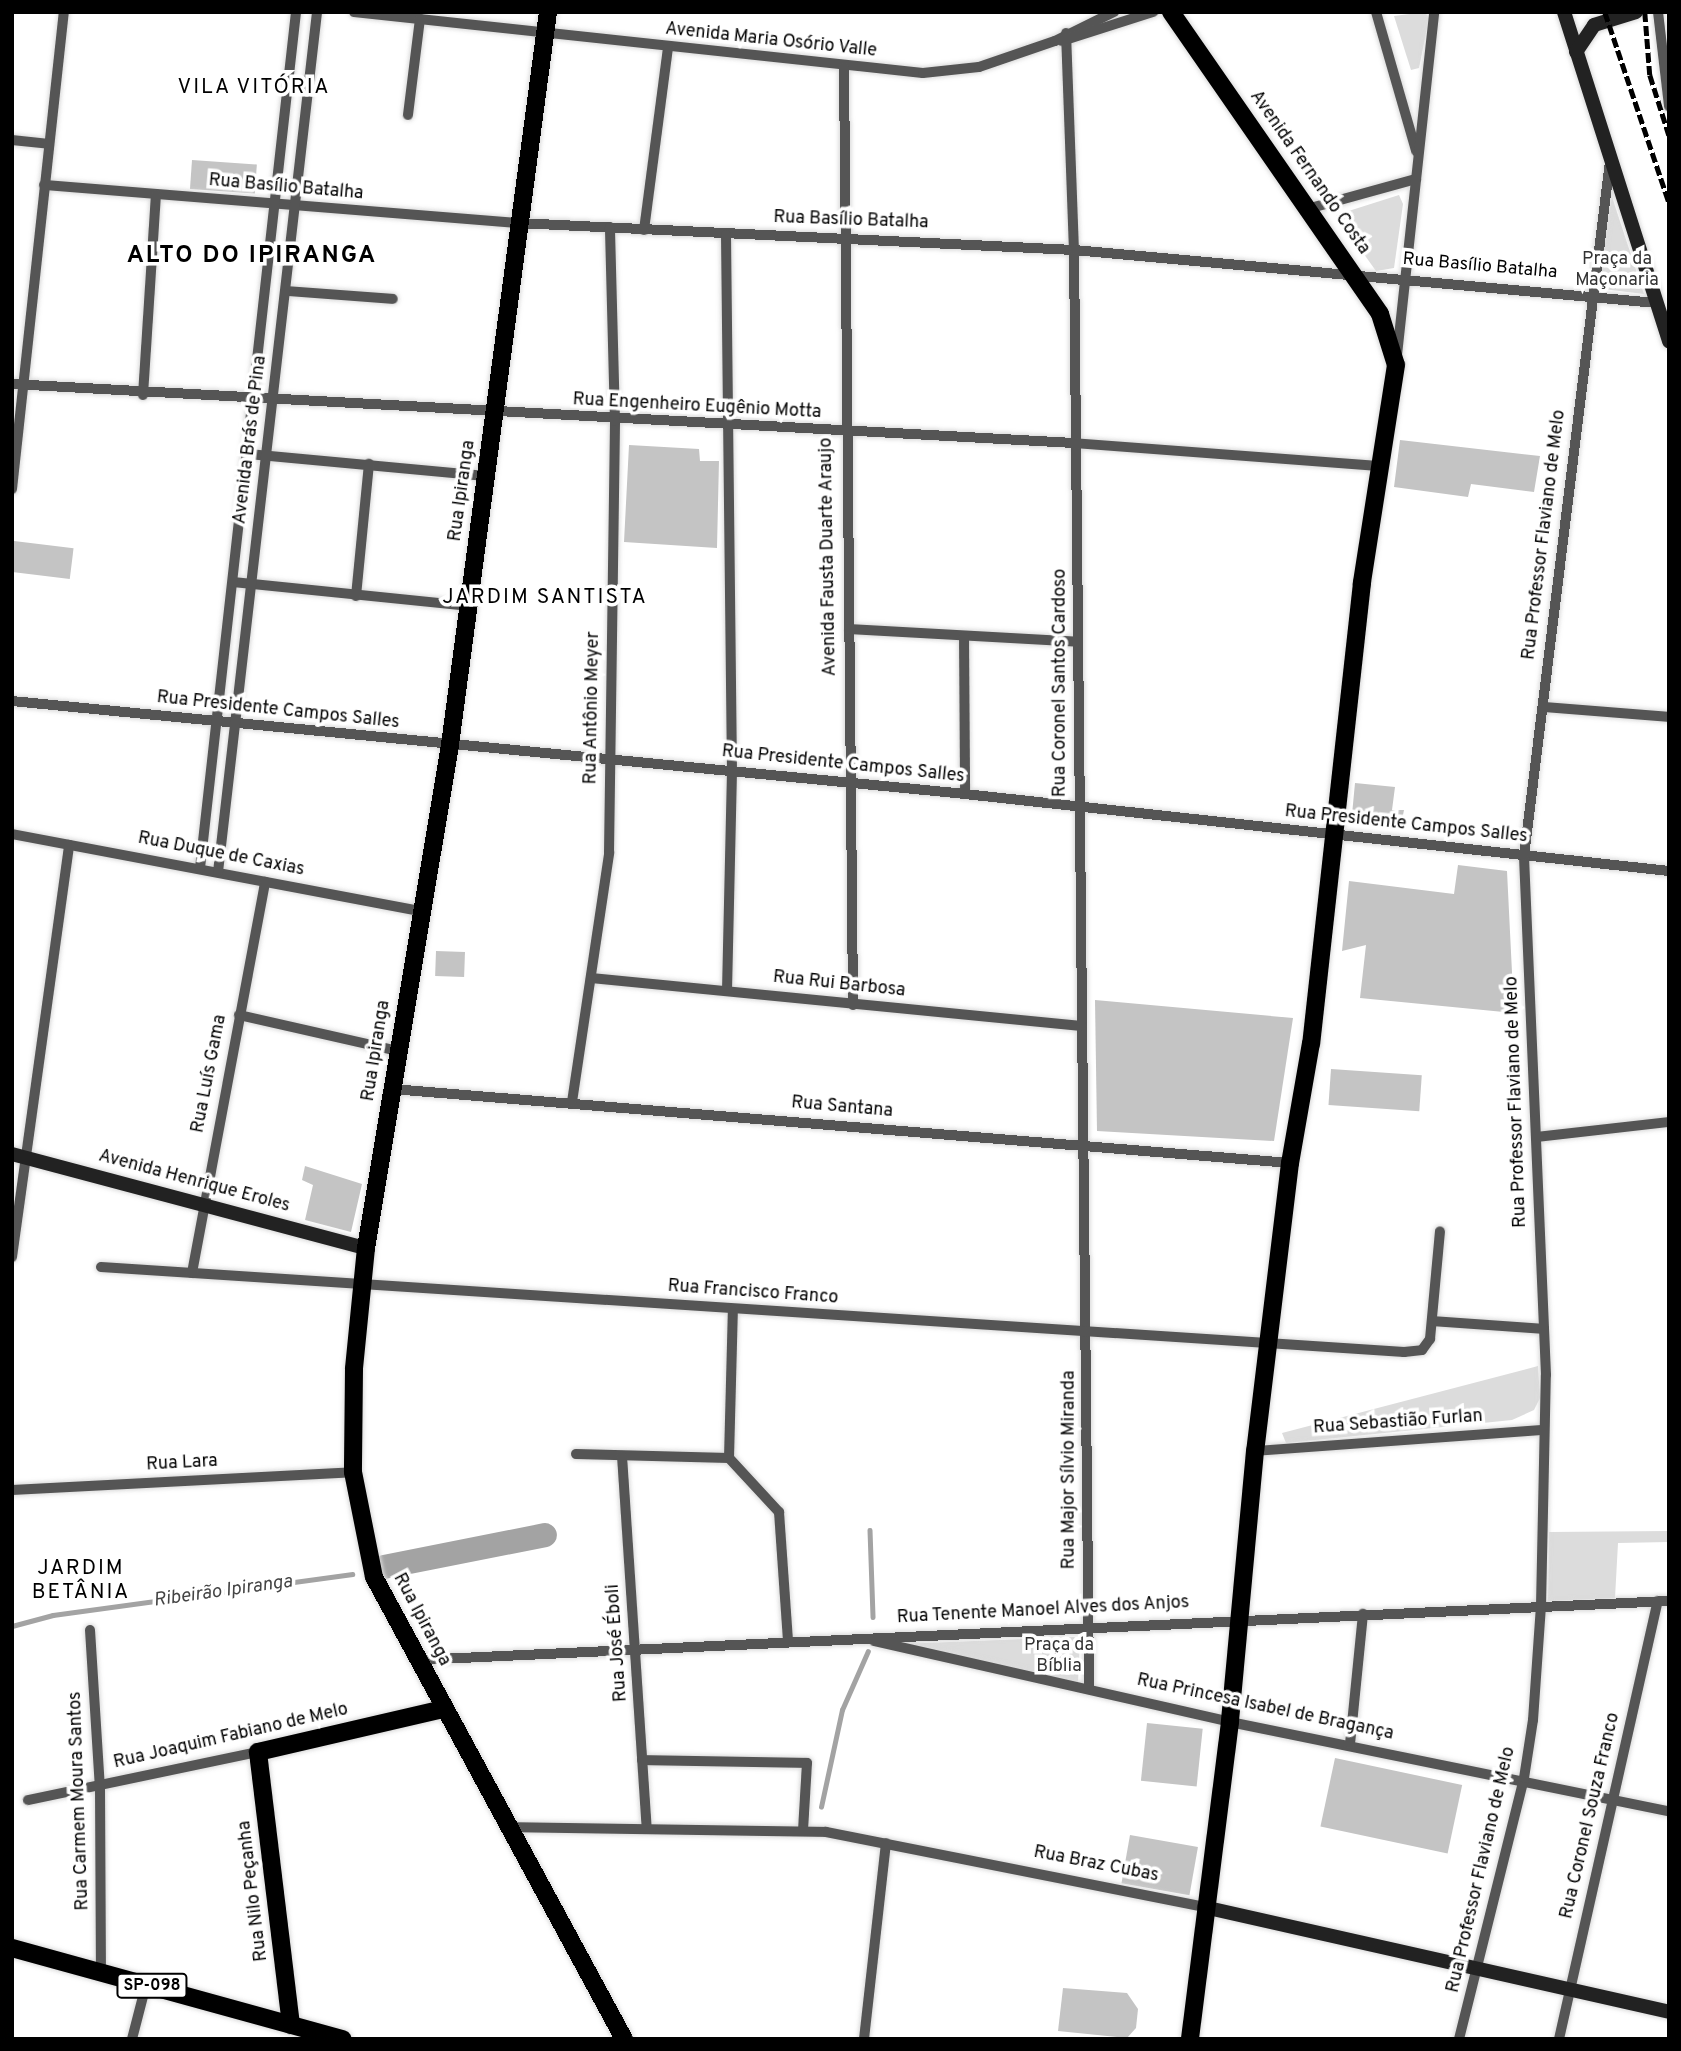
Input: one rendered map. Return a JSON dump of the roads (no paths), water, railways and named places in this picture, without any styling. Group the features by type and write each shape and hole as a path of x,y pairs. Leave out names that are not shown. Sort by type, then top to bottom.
{"main road":[{"name":"Rua Ipiranga","path":"548,12 518,223 497,410 450,745 366,1248 353,1380 354,1472 371,1567 506,1827 624,2039"},
{"name":"Avenida Fernando Costa","path":"1171,12 1307,209 1356,275 1380,314 1396,365"},
{"path":"1564,12 1669,342"},
{"path":"1576,52 1594,24 1636,12"},
{"path":"1190,2039 1204,1907 1230,1722 1255,1451 1290,1163 1336,836 1355,638 1396,365"},
{"name":"Avenida Henrique Eroles","path":"12,1154 366,1248"},
{"name":"Rua Joaquim Fabiano de Melo","path":"258,1752 443,1709"},
{"name":"Rua Nilo Peçanha","path":"258,1752 292,2025"},
{"name":"Rua Braz Cubas","path":"1204,1907 1669,2012"},
{"name":"SP-098","path":"12,1948 342,2039"}],"street":[{"path":"12,489 64,12"},
{"name":"Avenida Brás de Pina","path":"200,868 252,398 278,206 296,12"},
{"name":"Avenida Brás de Pina","path":"218,872 298,207 317,12"},
{"name":"Avenida Maria Osório Valle","path":"354,12 844,67 958,71 1068,37 1114,12"},
{"path":"1068,37 1153,12"},
{"path":"1376,12 1418,156"},
{"path":"1396,365 1434,12"},
{"path":"1658,12 1669,106"},
{"path":"408,114 420,19"},
{"name":"Rua Coronel Santos Cardoso","path":"1068,37 1074,250 1073,443 1088,1334"},
{"path":"644,230 668,48"},
{"name":"Avenida Fausta Duarte Araujo","path":"844,67 844,433 853,1005"},
{"path":"12,140 49,144"},
{"name":"Rua Professor Flaviano de Melo","path":"1459,2039 1524,1778 1541,1606 1546,1367 1524,856 1590,294 1610,160"},
{"path":"1307,209 1416,179"},
{"name":"Rua Basílio Batalha","path":"44,185 278,206 518,223 1074,250 1590,294 1656,303"},
{"path":"143,395 156,194"},
{"name":"Rua Antônio Meyer","path":"572,1102 606,892 615,421 610,227"},
{"path":"726,235 732,771 727,990"},
{"path":"288,290 393,299"},
{"path":"263,317 284,320"},
{"name":"Rua Engenheiro Eugênio Motta","path":"12,384 143,395 497,410 730,428 1073,443 1380,466"},
{"path":"248,453 486,475"},
{"path":"356,596 369,464"},
{"path":"233,582 468,606"},
{"path":"849,628 1078,642"},
{"path":"964,636 965,794"},
{"name":"Rua Presidente Campos Salles","path":"12,701 610,763 732,771 965,794 1669,871"},
{"path":"1543,707 1669,717"},
{"name":"Rua Duque de Caxias","path":"12,834 424,912"},
{"path":"12,1257 29,1159 69,845"},
{"name":"Rua Luís Gama","path":"192,1273 265,882"},
{"name":"Rua Rui Barbosa","path":"591,978 1083,1026"},
{"path":"240,1015 397,1051"},
{"name":"Rua Santana","path":"392,1089 1290,1163"},
{"path":"1537,1137 1669,1122"},
{"path":"1440,1231 1433,1321 1544,1335"},
{"name":"Rua Francisco Franco","path":"101,1267 362,1280 1268,1347 1404,1352 1427,1345 1433,1321"},
{"path":"733,1309 729,1458 779,1512 788,1641"},
{"name":"Rua Major Sílvio Miranda","path":"1088,1334 1089,1689"},
{"name":"Rua Sebastião Furlan","path":"1255,1451 1543,1430"},
{"path":"576,1454 729,1458"},
{"name":"Rua José Éboli","path":"622,1456 647,1828"},
{"name":"Rua Lara","path":"12,1490 354,1472"},
{"name":"Rua Tenente Manoel Alves dos Anjos","path":"418,1660 1089,1626 1664,1601"},
{"name":"Rua Coronel Souza Franco","path":"1559,2039 1612,1798 1664,1601"},
{"path":"1350,1744 1363,1614"},
{"name":"Rua Carmem Moura Santos","path":"90,1630 100,1788 100,1972"},
{"name":"Rua Princesa Isabel de Bragança","path":"855,1638 1230,1722 1524,1778 1669,1811"},
{"name":"Rua Joaquim Fabiano de Melo","path":"28,1800 100,1788 258,1752"},
{"path":"642,1760 807,1763 803,1830"},
{"name":"Rua Braz Cubas","path":"506,1827 803,1830 886,1843 1204,1907"},
{"path":"864,2039 886,1843"},
{"path":"132,2039 146,1985"}],"waterway":[{"path":"870,1530 873,1617"},
{"name":"Ribeirão Ipiranga","path":"384,1567 545,1535"},
{"name":"Ribeirão Ipiranga","path":"12,1626 53,1615 352,1574"},
{"path":"821,1807 842,1710 868,1651"}],"railway":[{"path":"1605,12 1669,202"},
{"path":"1645,12 1650,75 1669,135"}],"district":[{"name":"VILA VITÓRIA","path":"254,88"},
{"name":"ALTO DO IPIRANGA","path":"252,257"},
{"name":"JARDIM SANTISTA","path":"545,598"},
{"name":"JARDIM BETÂNIA","path":"81,1581"}],"park label":[{"name":"Praça da Maçonaria","path":"1617,271"},
{"name":"Praça da Bíblia","path":"1059,1657"}]}
